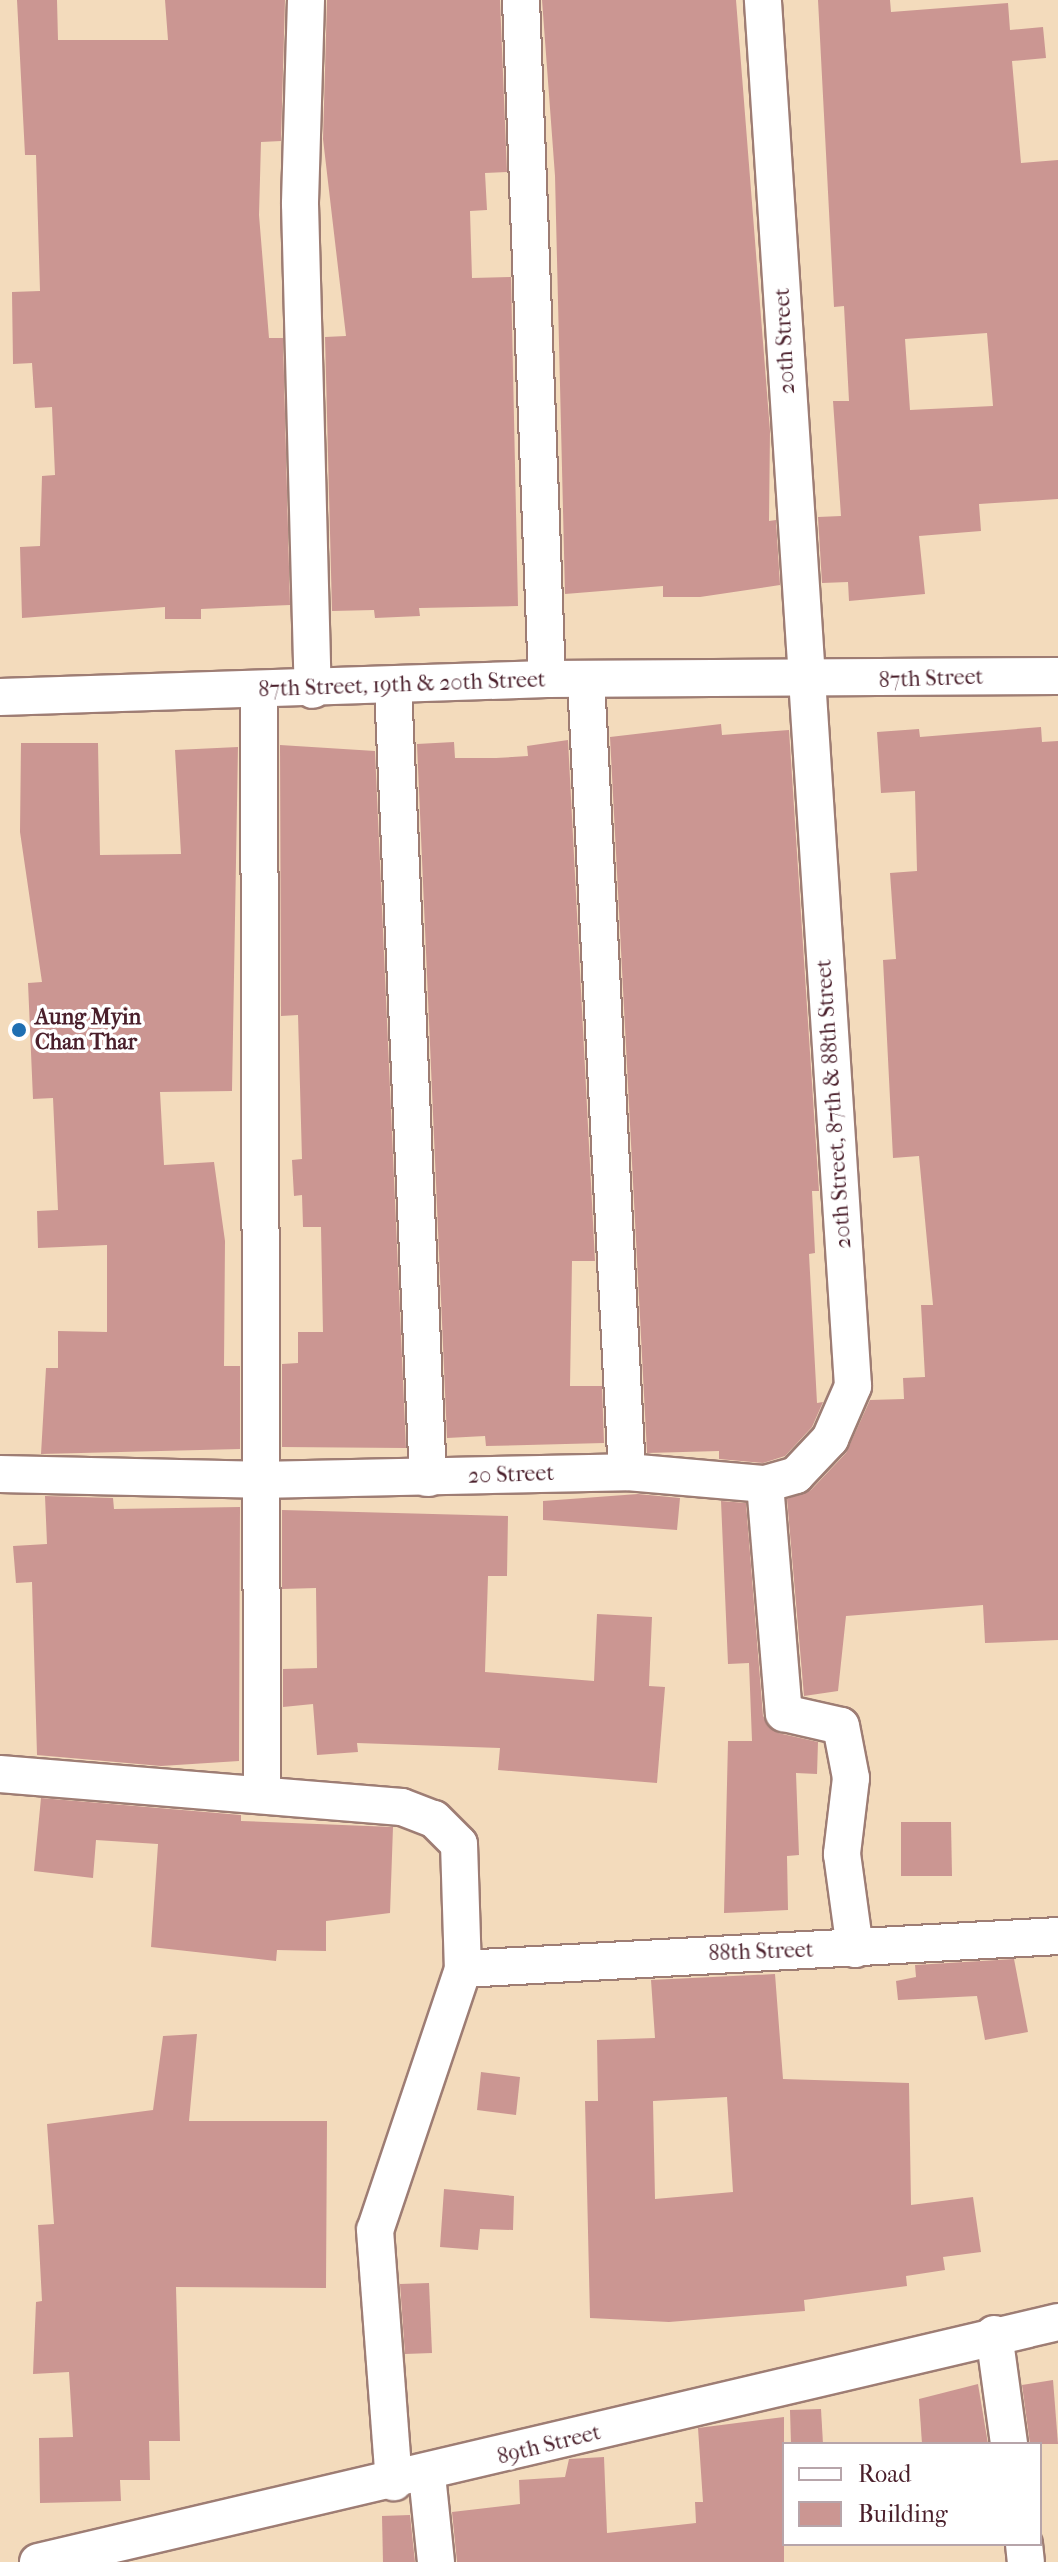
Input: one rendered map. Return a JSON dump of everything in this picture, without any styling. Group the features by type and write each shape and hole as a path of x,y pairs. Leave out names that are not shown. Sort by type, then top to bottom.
{"street":[{"path":"306,0 300,204 313,690"},
{"path":"521,0 547,679"},
{"name":"20th Street","path":"763,0 804,683"},
{"name":"87th Street","path":"804,683 1058,676"},
{"name":"87th Street, 19th & 20th Street","path":"0,697 313,690 547,679 804,683"},
{"path":"586,680 627,1472"},
{"name":"20th Street, 87th & 88th Street","path":"765,1484 796,1475 830,1439 853,1386 804,683"},
{"path":"393,687 428,1478"},
{"path":"259,690 258,1480 262,1790"},
{"name":"20 Street","path":"0,1474 258,1480 627,1472 765,1484"},
{"path":"765,1484 784,1713 841,1726 851,1778 842,1854 855,1949"},
{"path":"0,1774 262,1790 402,1807 434,1819 459,1844 463,1969 375,2230 410,2479 436,2562"},
{"name":"88th Street","path":"463,1969 1058,1936"},
{"name":"89th Street","path":"38,2562 410,2479 994,2334 1058,2322"},
{"path":"994,2334 1009,2442"}],"building":[{"path":"17,0 57,0 58,40 168,40 165,0 285,0 281,141 261,142 259,215 269,338 283,338 290,605 201,609 201,619 165,619 165,607 22,618 20,547 40,546 42,476 55,475 52,407 35,408 32,363 13,364 12,292 40,291 36,155 25,155"},
{"path":"327,0 500,0 507,172 485,173 487,210 470,211 472,278 511,277 518,606 419,608 420,616 375,618 374,610 332,611 325,337 346,336 323,139"},
{"path":"542,0 736,0 770,431 769,521 776,520 780,585 700,597 663,597 663,586 565,594 555,176"},
{"path":"818,0 890,0 891,12 1008,3 1010,30 1043,27 1046,58 1012,61 1021,163 1058,160 1058,499 979,504 981,531 919,536 925,594 849,601 848,582 822,583 818,517 841,516 833,401 849,401 844,306 834,307","holes":["987,333 993,406 910,410 905,339"]},
{"path":"721,724 722,735 789,730 819,1191 812,1191 815,1253 809,1254 817,1403 823,1402 812,1427 785,1456 763,1463 719,1459 719,1451 647,1453 610,737"},
{"path":"1041,727 1042,742 1058,741 1058,1640 985,1643 983,1605 846,1616 838,1691 804,1696 787,1499 811,1490 846,1453 870,1400 904,1399 903,1378 925,1377 921,1305 933,1305 919,1156 893,1158 883,960 896,959 890,873 917,871 915,791 881,793 877,732 919,729 920,737"},
{"path":"568,740 595,1261 572,1261 570,1386 602,1386 604,1443 486,1446 485,1436 447,1438 417,744 454,742 455,758 496,758 528,756 527,746"},
{"path":"21,743 98,743 100,855 181,854 175,750 238,747 232,1091 160,1092 164,1165 214,1162 225,1241 224,1366 240,1366 240,1449 41,1454 46,1368 58,1368 58,1331 107,1332 107,1245 38,1248 37,1211 58,1210 53,1098 33,1099 28,983 42,982 20,832"},
{"path":"280,745 375,751 406,1448 282,1447 282,1364 298,1363 298,1332 323,1332 321,1227 303,1227 302,1195 294,1196 292,1160 302,1159 298,1015 281,1016"},
{"path":"638,1494 680,1498 677,1530 543,1520 543,1501"},
{"path":"45,1496 113,1498 114,1509 240,1507 239,1761 161,1766 37,1755 32,1582 16,1583 13,1546 47,1544"},
{"path":"721,1501 746,1503 763,1716 778,1733 818,1742 817,1774 796,1773 799,1855 787,1856 788,1910 724,1913 728,1741 752,1741 749,1663 728,1664"},
{"path":"282,1510 508,1516 507,1576 488,1576 485,1672 594,1681 597,1614 652,1617 649,1686 665,1687 657,1783 498,1770 500,1748 357,1743 358,1752 317,1755 313,1704 283,1707 283,1669 317,1668 316,1588 282,1589"},
{"path":"41,1798 241,1815 241,1821 393,1827 390,1913 326,1921 326,1951 277,1950 276,1961 151,1947 158,1844 96,1840 93,1878 34,1871"},
{"path":"901,1822 951,1822 952,1876 901,1876"},
{"path":"1014,1959 1028,2032 985,2040 977,1996 898,2000 896,1981 916,1977 915,1965"},
{"path":"775,1974 783,2079 909,2083 911,2205 973,2197 981,2252 943,2257 945,2270 906,2276 907,2286 804,2300 805,2311 669,2322 590,2318 585,2101 598,2101 597,2040 655,2038 651,1980","holes":["727,2097 733,2192 655,2199 653,2101"]},
{"path":"197,2034 189,2121 327,2121 326,2288 176,2287 180,2441 149,2441 150,2480 120,2480 121,2501 40,2503 39,2438 73,2437 69,2372 33,2374 36,2302 42,2301 38,2225 54,2224 47,2124 153,2110 163,2036"},
{"path":"481,2072 520,2077 516,2115 477,2110"},
{"path":"444,2189 514,2196 513,2230 480,2229 478,2250 440,2247"},
{"path":"429,2283 432,2353 405,2354 400,2284"},
{"path":"1053,2380 1058,2444 1030,2442 1022,2385"},
{"path":"978,2384 988,2442 922,2442 919,2399"},
{"path":"821,2409 823,2442 791,2442 790,2410"},
{"path":"784,2417 784,2562 457,2562 452,2512 520,2504 519,2480 565,2477 569,2459 604,2457 607,2533 696,2523 695,2502 703,2502 698,2428"},
{"path":"410,2515 415,2562 383,2562 382,2516"}],"place":[{"name":"Aung Myin Chan Thar","path":"19,1030"}]}
